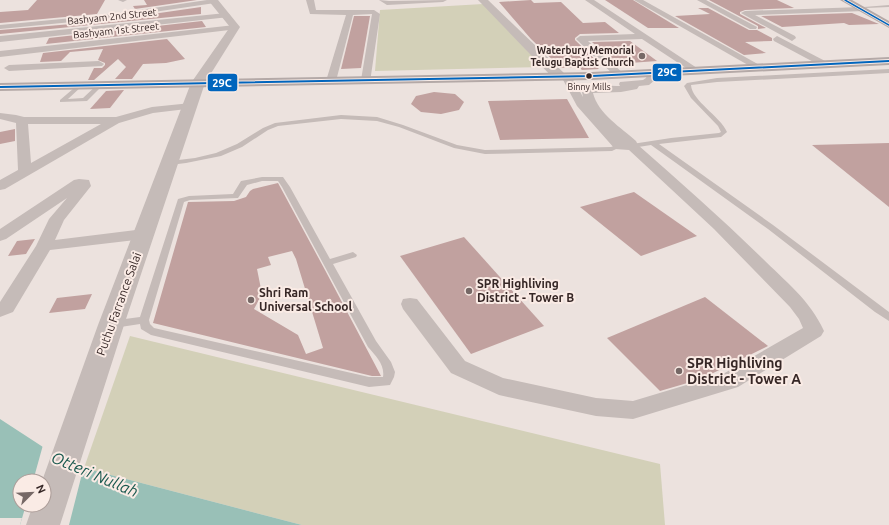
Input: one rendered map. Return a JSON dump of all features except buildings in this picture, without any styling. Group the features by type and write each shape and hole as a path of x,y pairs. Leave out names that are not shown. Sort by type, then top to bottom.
{"main road":[{"path":"845,0 889,19"},
{"path":"860,6 889,25"},
{"path":"0,86 80,86 620,75 889,61"}],"street":[{"path":"123,2 175,0"},
{"path":"310,0 313,12 354,10 374,12 376,14 366,80"},
{"path":"384,0 387,3 443,0"},
{"path":"483,0 563,76 580,90 648,82 651,79 652,73"},
{"path":"589,0 695,70"},
{"path":"638,0 758,68"},
{"path":"701,0 824,64"},
{"path":"0,27 134,12 214,1 235,28"},
{"path":"123,2 134,12"},
{"path":"792,38 745,13 860,6"},
{"path":"331,81 354,10"},
{"name":"Bashyam 2nd Street","path":"0,39 226,15"},
{"path":"9,68 29,24"},
{"name":"Bashyam 1st Street","path":"0,54 235,28"},
{"name":"Puthu Farrance Salai","path":"43,525 111,325 198,83 235,28"},
{"path":"620,75 580,39 643,36"},
{"path":"0,74 9,68 99,64"},
{"path":"625,146 632,144 594,108 588,101 586,95 588,91 624,90 633,87 635,84"},
{"path":"410,304 458,367 499,386 596,407 634,410 730,380 814,331 808,317 797,303 720,226 625,146 581,104 580,90"},
{"path":"0,186 116,120 152,110 191,106"},
{"path":"0,116 16,118 22,121 116,120"},
{"path":"22,121 25,171"},
{"path":"0,236 79,183 84,183 84,186 57,219 44,246 6,307 0,310"},
{"path":"44,246 144,234"}],"lane":[{"path":"860,6 889,6"},
{"path":"170,163 193,161 232,149 268,126 341,117 377,119 401,126 456,147 486,152 612,149 625,146 721,135 724,132 721,125 693,97 687,86 689,84 717,80 889,71"},
{"path":"80,86 62,101 84,100 100,85"},
{"path":"654,143 769,225 815,260 863,300 889,317"},
{"path":"280,179 286,187 372,344 384,358 389,374 388,379 386,382 369,382 151,330 145,326 144,320 183,199 232,197 238,194 241,187 247,181 280,179"},
{"path":"328,263 353,256"},
{"path":"111,325 144,320"}],"shaded area":[{"path":"483,4 544,67 375,71 380,10"},
{"path":"130,336 660,464 665,525 302,525 84,468"}],"water":[{"name":"Otteri Nullah","path":"0,419 43,447 84,468 302,525 20,525 22,518 0,518"}],"pier":[{"path":"43,445 84,466 69,525 20,525 24,513 52,513 52,473 35,473"}],"transit line":[{"name":"29C","path":"845,0 889,25"},
{"name":"29C","path":"0,87 592,76 889,61"}],"place":[{"name":"Waterbury Memorial Telugu Baptist Church","path":"642,56"},
{"name":"Binny Mills","path":"589,76"},
{"name":"SPR Highliving District - Tower B","path":"469,291"},
{"name":"Shri Ram Universal School","path":"251,300"},
{"name":"SPR Highliving District - Tower A","path":"679,371"}]}
